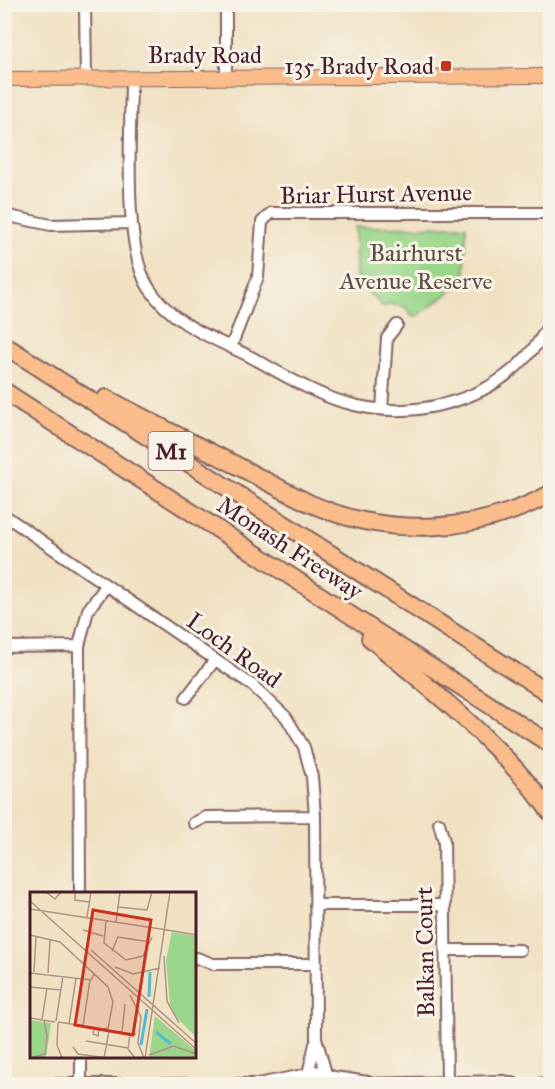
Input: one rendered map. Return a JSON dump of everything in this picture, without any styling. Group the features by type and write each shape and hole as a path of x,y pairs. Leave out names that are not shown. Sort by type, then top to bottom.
{"highway":[{"path":"9,348 311,504 371,522 422,528 466,525 527,506 550,494"},
{"name":"Monash Freeway","path":"9,348 550,694"},
{"name":"Monash Freeway","path":"4,391 550,744"},
{"path":"316,593 455,709 529,784 550,812"}],"main road":[{"name":"Brady Road","path":"4,79 550,76"}],"street":[{"path":"85,4 86,78"},
{"path":"226,4 226,77"},
{"path":"131,78 132,223 135,258 149,289 176,318 200,334 343,402 382,410 419,410 459,400 498,380 532,350 550,323"},
{"name":"Briar Hurst Avenue","path":"231,347 258,277 262,222 271,213 550,213"},
{"path":"4,215 51,225 132,223"},
{"path":"382,410 387,338 397,325"},
{"name":"Loch Road","path":"4,515 252,684 286,717 304,747 312,777 315,816 316,1038 307,1079"},
{"path":"80,892 79,646 88,610 106,586"},
{"path":"4,647 79,646"},
{"path":"186,698 214,660"},
{"path":"194,823 206,817 315,816"},
{"name":"Balkan Court","path":"439,823 444,841 447,1082"},
{"path":"315,905 444,905"},
{"path":"446,950 520,950"},
{"path":"197,958 213,964 315,964"},
{"name":"Loch Road","path":"316,1038 327,1079"},
{"path":"81,1059 81,1084"},
{"path":"4,1084 264,1084 307,1079 318,1071 327,1079 374,1083"},
{"path":"540,1084 550,1081"},
{"path":"361,1084 504,1082 515,1084"}],"green space":[{"name":"Bairhurst Avenue Reserve","path":"466,226 465,281 414,318 406,307 390,304 383,307 356,279 355,227"}],"place":[{"name":"135 Brady Road","path":"446,66"}]}
